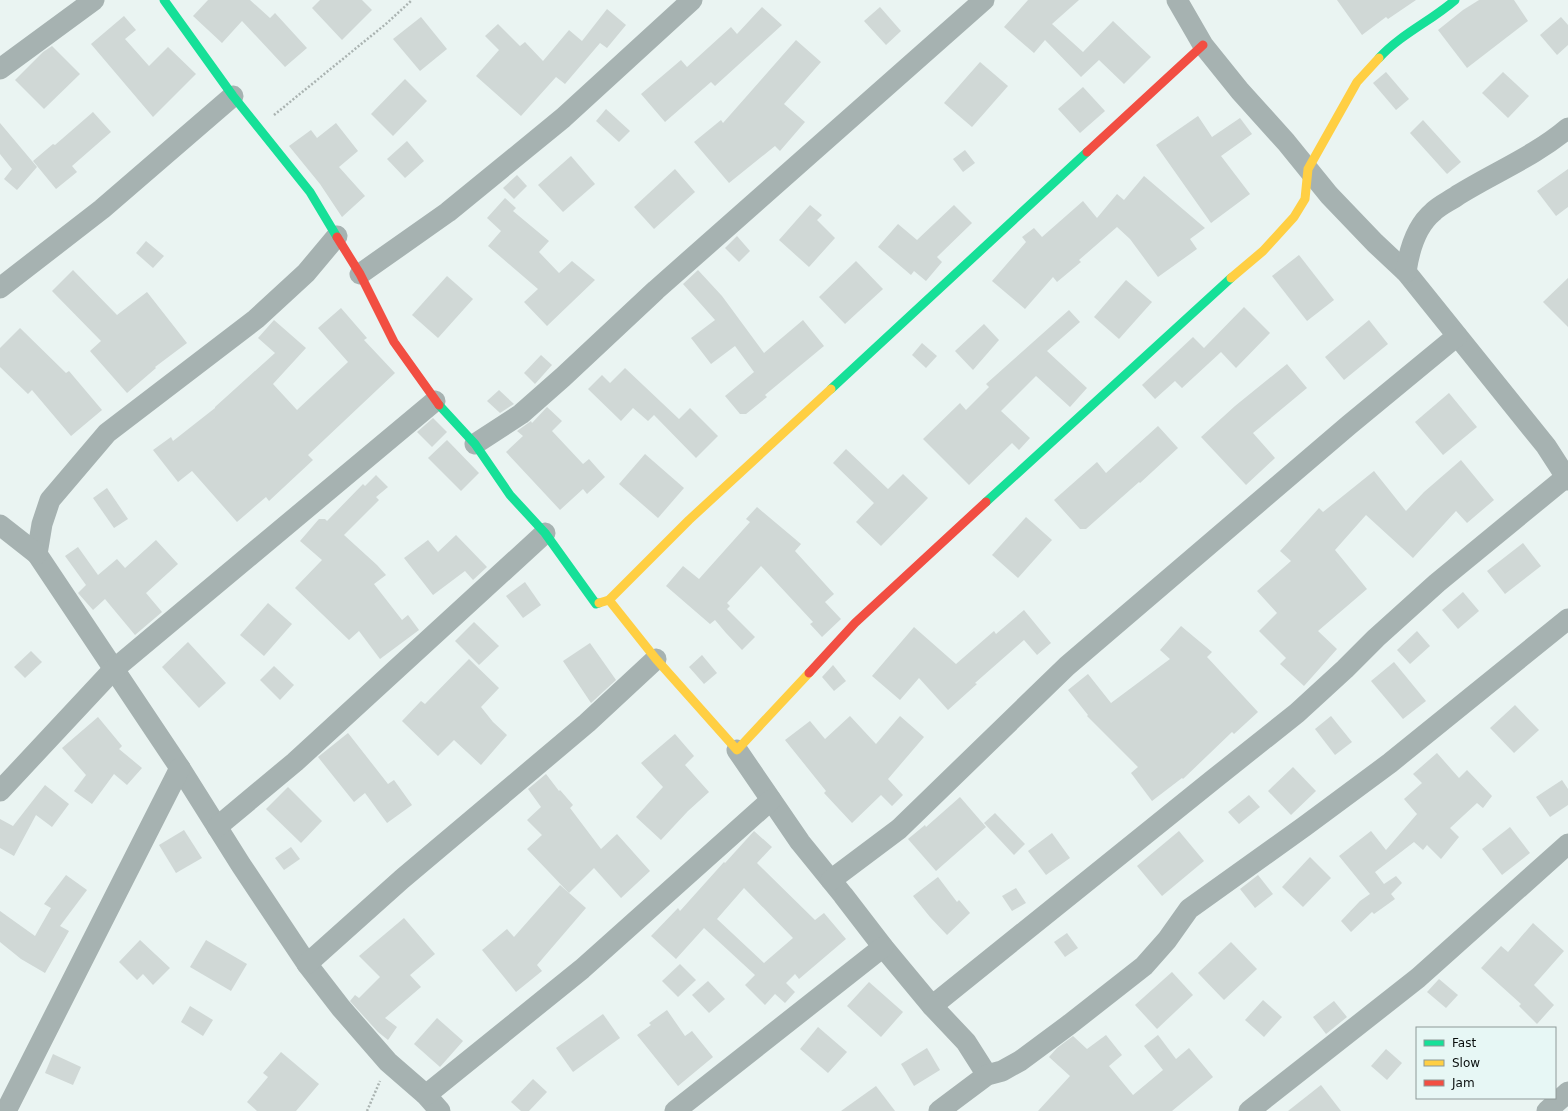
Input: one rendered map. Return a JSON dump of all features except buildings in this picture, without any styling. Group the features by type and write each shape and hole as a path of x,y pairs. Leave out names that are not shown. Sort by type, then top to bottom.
{"street":[{"path":"0,69 94,0"},
{"path":"164,0 233,96 310,192 360,274 394,342 435,401 475,444 510,495 545,533 596,604 609,600 689,520 807,413 952,276 1203,45"},
{"path":"360,274 448,212 563,118 692,0"},
{"path":"475,444 521,414 563,378 656,290 984,0"},
{"path":"932,1006 1214,778 1297,713 1345,670 1376,638 1436,583 1567,478 1546,446 1406,272 1375,243 1329,195 1286,142 1240,91 1203,45 1177,0"},
{"path":"737,750 855,623 1208,298 1263,251 1294,217 1305,199 1308,169 1357,82 1388,48 1446,8 1455,0"},
{"path":"0,288 102,209 233,96"},
{"path":"1406,272 1410,251 1419,230 1432,212 1478,183 1526,158 1554,140 1568,128"},
{"path":"1305,199 1329,195"},
{"path":"37,554 42,524 50,500 107,433 256,318 306,273 337,236"},
{"path":"831,880 899,829 1067,666 1349,425 1457,336"},
{"path":"0,791 113,670 435,401"},
{"path":"0,525 37,554 113,670 180,768 241,865 307,964 341,1008 388,1062 426,1095 440,1111"},
{"path":"217,827 295,762 545,533"},
{"path":"609,600 656,659 737,750 800,842 932,1006 966,1042 987,1075"},
{"path":"939,1111 987,1075 1002,1071 1020,1061 1070,1024 1144,966 1168,940 1189,909 1390,763 1568,619"},
{"path":"307,964 402,879 587,723 656,659"},
{"path":"6,1111 180,768"},
{"path":"426,1095 582,969 772,800"},
{"path":"1249,1111 1418,978 1568,844"},
{"path":"675,1111 883,946"},
{"path":"1547,1111 1568,1092"}],"path":[{"path":"258,128 412,0"},
{"path":"367,1111 388,1062"}],"traffic: fast":[{"path":"164,0 233,96 310,192 337,237"},
{"path":"1379,58 1406,35 1446,8 1455,0"},
{"path":"831,389 1087,152"},
{"path":"986,502 1231,278"},
{"path":"439,405 475,444 510,495 545,533 596,604 599,603"}],"traffic: slow":[{"path":"1231,278 1263,251 1294,217 1305,199 1308,169 1357,82 1379,58"},
{"path":"599,603 609,600 689,520 831,389"},
{"path":"609,600 656,659 737,750 809,673"}],"traffic: jam":[{"path":"1087,152 1203,45"},
{"path":"337,237 360,274 394,342 439,405"},
{"path":"809,673 855,623 986,502"}]}
